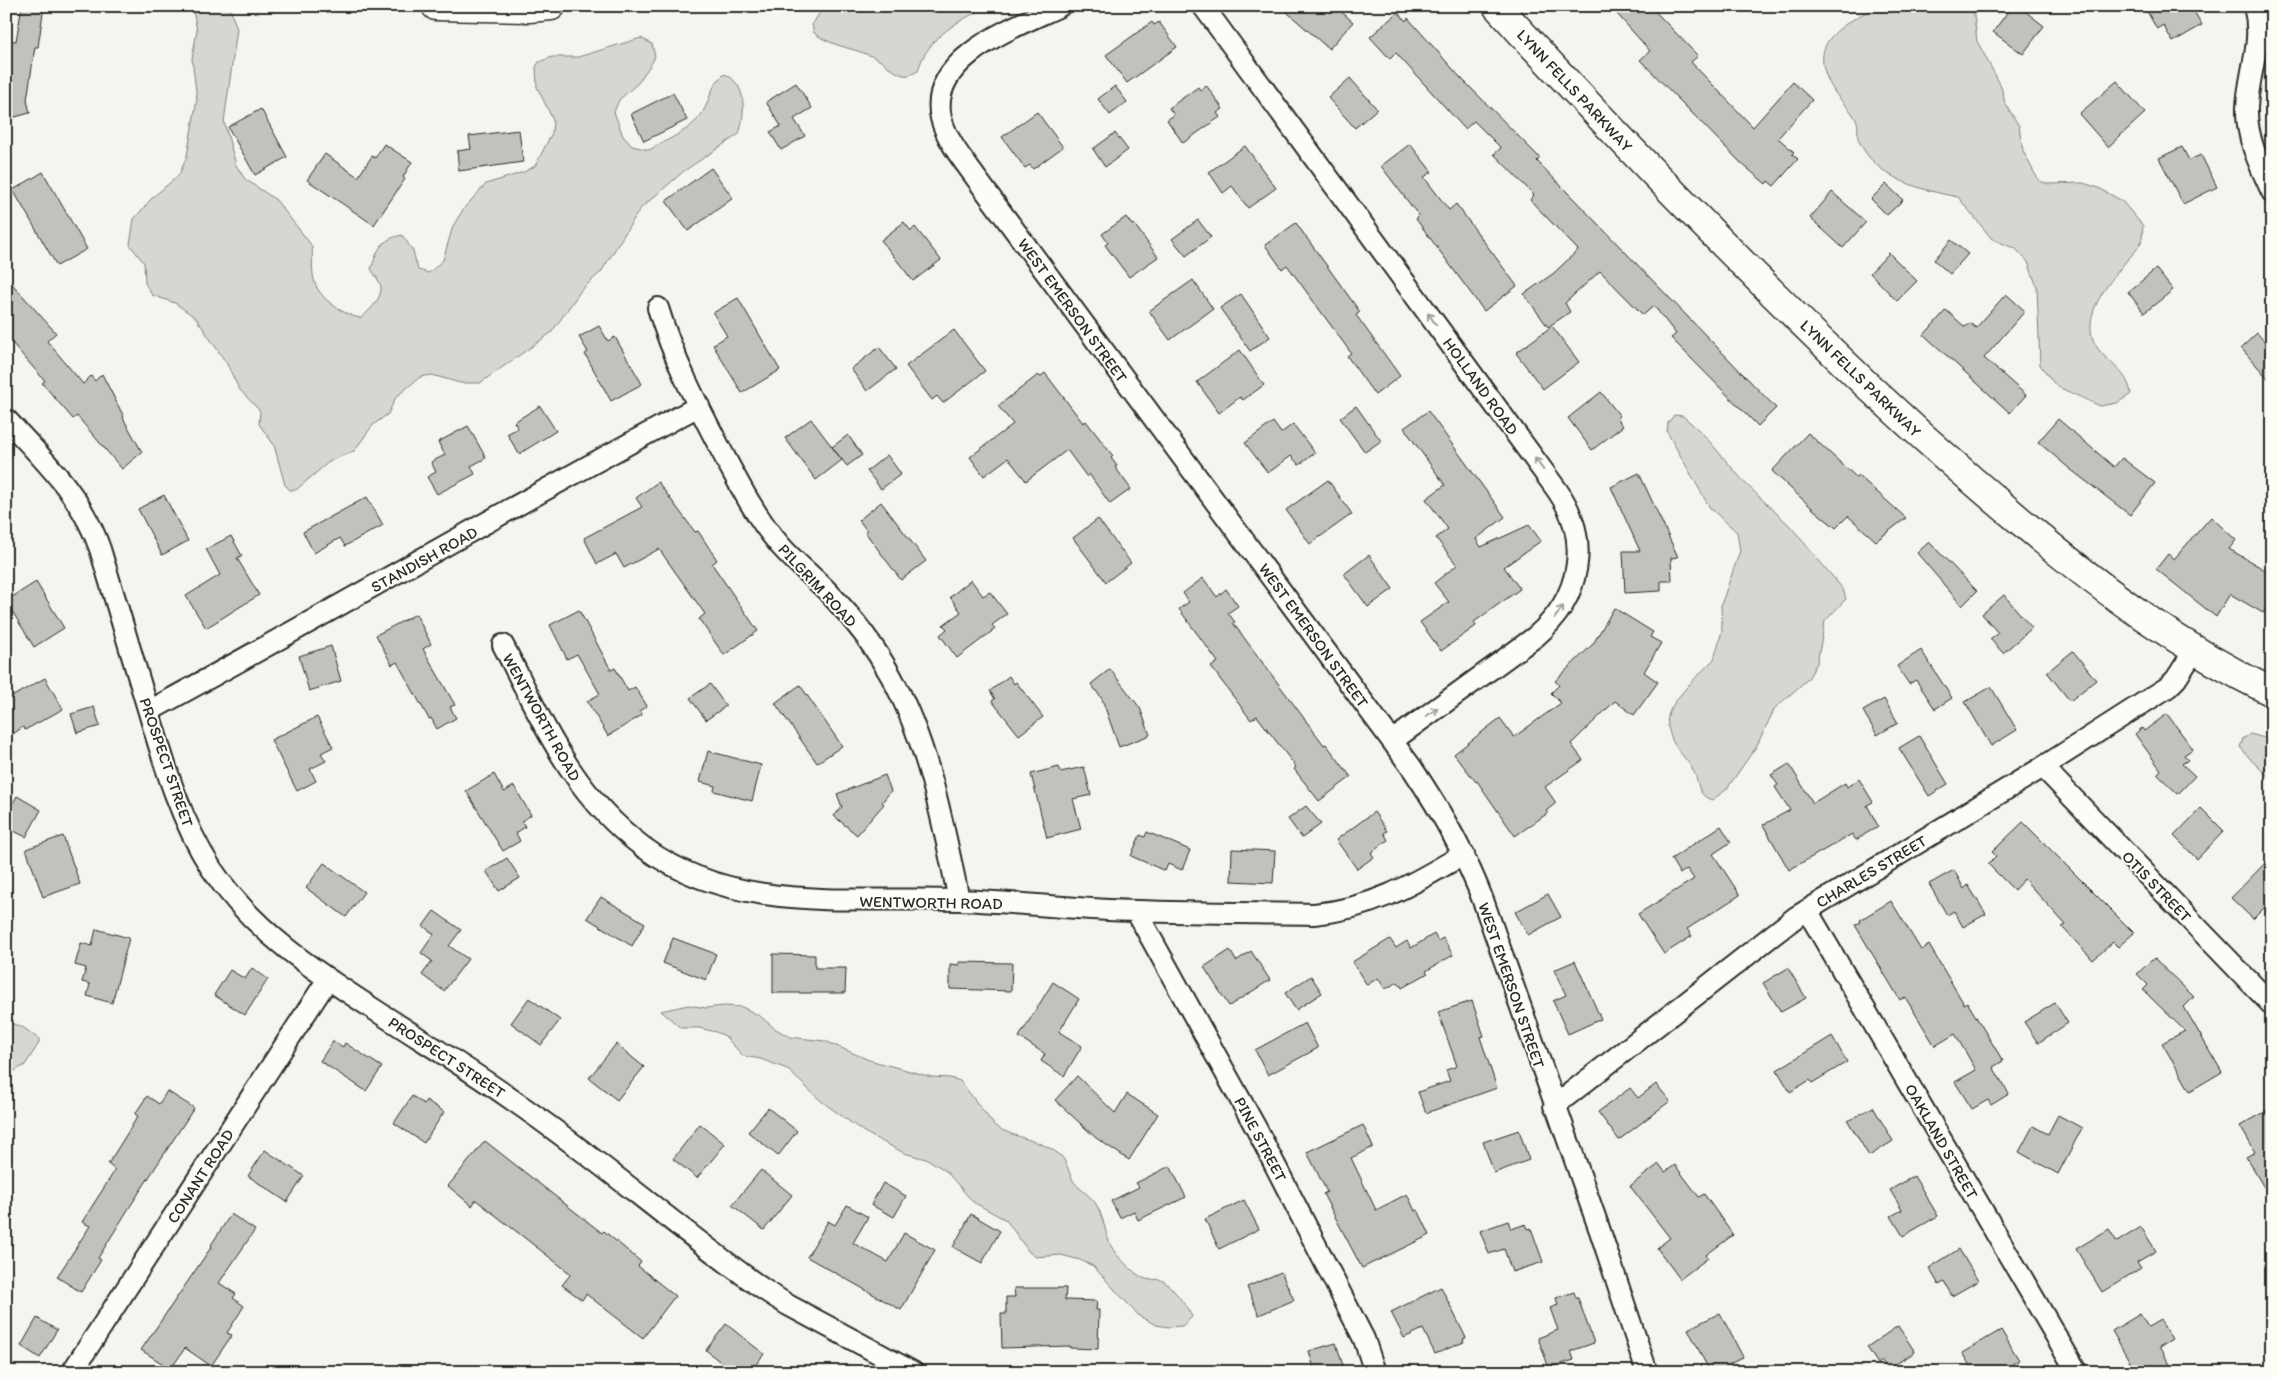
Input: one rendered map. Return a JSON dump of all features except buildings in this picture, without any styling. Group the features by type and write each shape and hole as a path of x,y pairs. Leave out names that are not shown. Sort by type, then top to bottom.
{"main road":[{"path":"436,6 529,8 551,6"},
{"name":"LYNN FELLS PARKWAY","path":"1497,6 1561,77 1727,248 1884,402 1995,501 2118,599 2194,650 2272,692"}],"street":[{"name":"WEST EMERSON STREET","path":"1060,6 993,38 965,57 953,71 944,88 940,105 944,126 958,152 976,178 1392,741 1429,794 1464,854 1484,903 1554,1106 1600,1231 1647,1372"},
{"name":"HOLLAND ROAD","path":"1203,6 1558,490 1565,500 1574,524 1578,549 1576,574 1567,598 1554,619 1535,636 1392,741"},
{"path":"2254,6 2258,26 2258,41 2249,90 2247,116 2255,152 2272,192"},
{"name":"PILGRIM ROAD","path":"658,308 674,353 699,406 744,492 767,529 784,550 845,610 891,676 911,720 934,786 959,900"},
{"name":"STANDISH ROAD","path":"149,711 586,466 699,406"},
{"name":"PROSPECT STREET","path":"6,419 62,481 84,511 96,536 174,790 193,837 224,887 250,918 277,942 328,980 549,1125 763,1289 797,1310 913,1372"},
{"name":"WENTWORTH ROAD","path":"503,646 559,754 578,782 616,825 643,847 668,863 718,885 774,896 865,901 959,900 1136,912 1314,914 1335,912 1378,900 1398,892 1464,854"},
{"name":"CHARLES STREET","path":"1554,1106 1807,910 2043,767 2168,687 2176,679 2194,650"},
{"name":"OTIS STREET","path":"2043,767 2272,1005"},
{"name":"OAKLAND STREET","path":"1807,910 2077,1372"},
{"name":"PINE STREET","path":"1136,912 1256,1128 1364,1339 1375,1372"},
{"name":"CONANT ROAD","path":"72,1372 328,980"}],"shaded area":[{"path":"192,6 229,6 237,29 224,122 236,165 245,179 276,200 309,242 312,247 314,279 322,295 334,306 355,317 361,318 368,312 381,291 378,280 371,269 378,251 384,243 402,235 413,251 418,270 429,273 443,260 453,226 464,208 486,184 524,172 535,166 552,133 553,120 537,87 536,67 539,62 552,57 578,57 641,38 652,44 655,56 653,61 638,83 619,100 614,112 623,136 632,146 649,150 691,126 701,115 715,84 724,74 732,78 741,92 743,118 739,134 684,171 640,209 601,272 582,289 551,333 480,383 460,383 432,375 420,377 396,397 388,414 373,425 354,451 330,461 296,490 290,490 285,485 274,445 259,424 260,411 239,389 227,364 196,318 175,303 152,295 145,283 144,263 130,245 134,219 152,198 179,175 187,156 197,99 192,59 197,30"},
{"path":"824,6 991,6 957,23 946,31 937,39 922,59 918,71 903,75 871,56 829,42 814,33 812,25"},
{"path":"1877,6 1973,6 1977,41 2001,86 2005,103 2019,126 2023,151 2040,181 2048,184 2083,183 2099,188 2122,201 2143,226 2140,244 2100,297 2091,323 2095,345 2123,374 2128,383 2131,394 2117,403 2100,406 2056,386 2040,365 2037,287 2028,262 2016,249 1992,239 1958,197 1929,191 1901,181 1876,165 1867,154 1858,139 1858,124 1850,110 1834,91 1826,74 1823,60 1824,49 1830,38 1839,29"},
{"path":"1674,415 1683,416 1703,434 1745,483 1790,526 1843,589 1846,599 1825,621 1817,663 1808,679 1775,708 1756,747 1726,790 1712,800 1703,795 1693,770 1673,742 1668,716 1681,694 1714,659 1722,631 1721,605 1740,551 1737,532 1710,508 1667,432 1668,423"},
{"path":"2250,734 2272,740 2272,780 2240,747 2243,739"},
{"path":"688,1005 706,1008 742,1007 760,1016 774,1028 790,1037 825,1041 869,1060 932,1077 950,1078 960,1081 995,1126 1045,1146 1060,1155 1065,1161 1074,1182 1095,1203 1100,1212 1110,1244 1117,1255 1138,1275 1148,1280 1159,1279 1165,1282 1178,1296 1192,1317 1182,1326 1156,1325 1139,1316 1093,1266 1061,1255 1036,1257 1029,1252 1006,1220 973,1202 946,1171 929,1160 904,1153 864,1132 821,1101 787,1069 761,1059 743,1056 725,1036 716,1032 699,1028 681,1028 661,1011"},
{"path":"6,1021 24,1028 39,1039 39,1043 25,1065 6,1076"}]}
